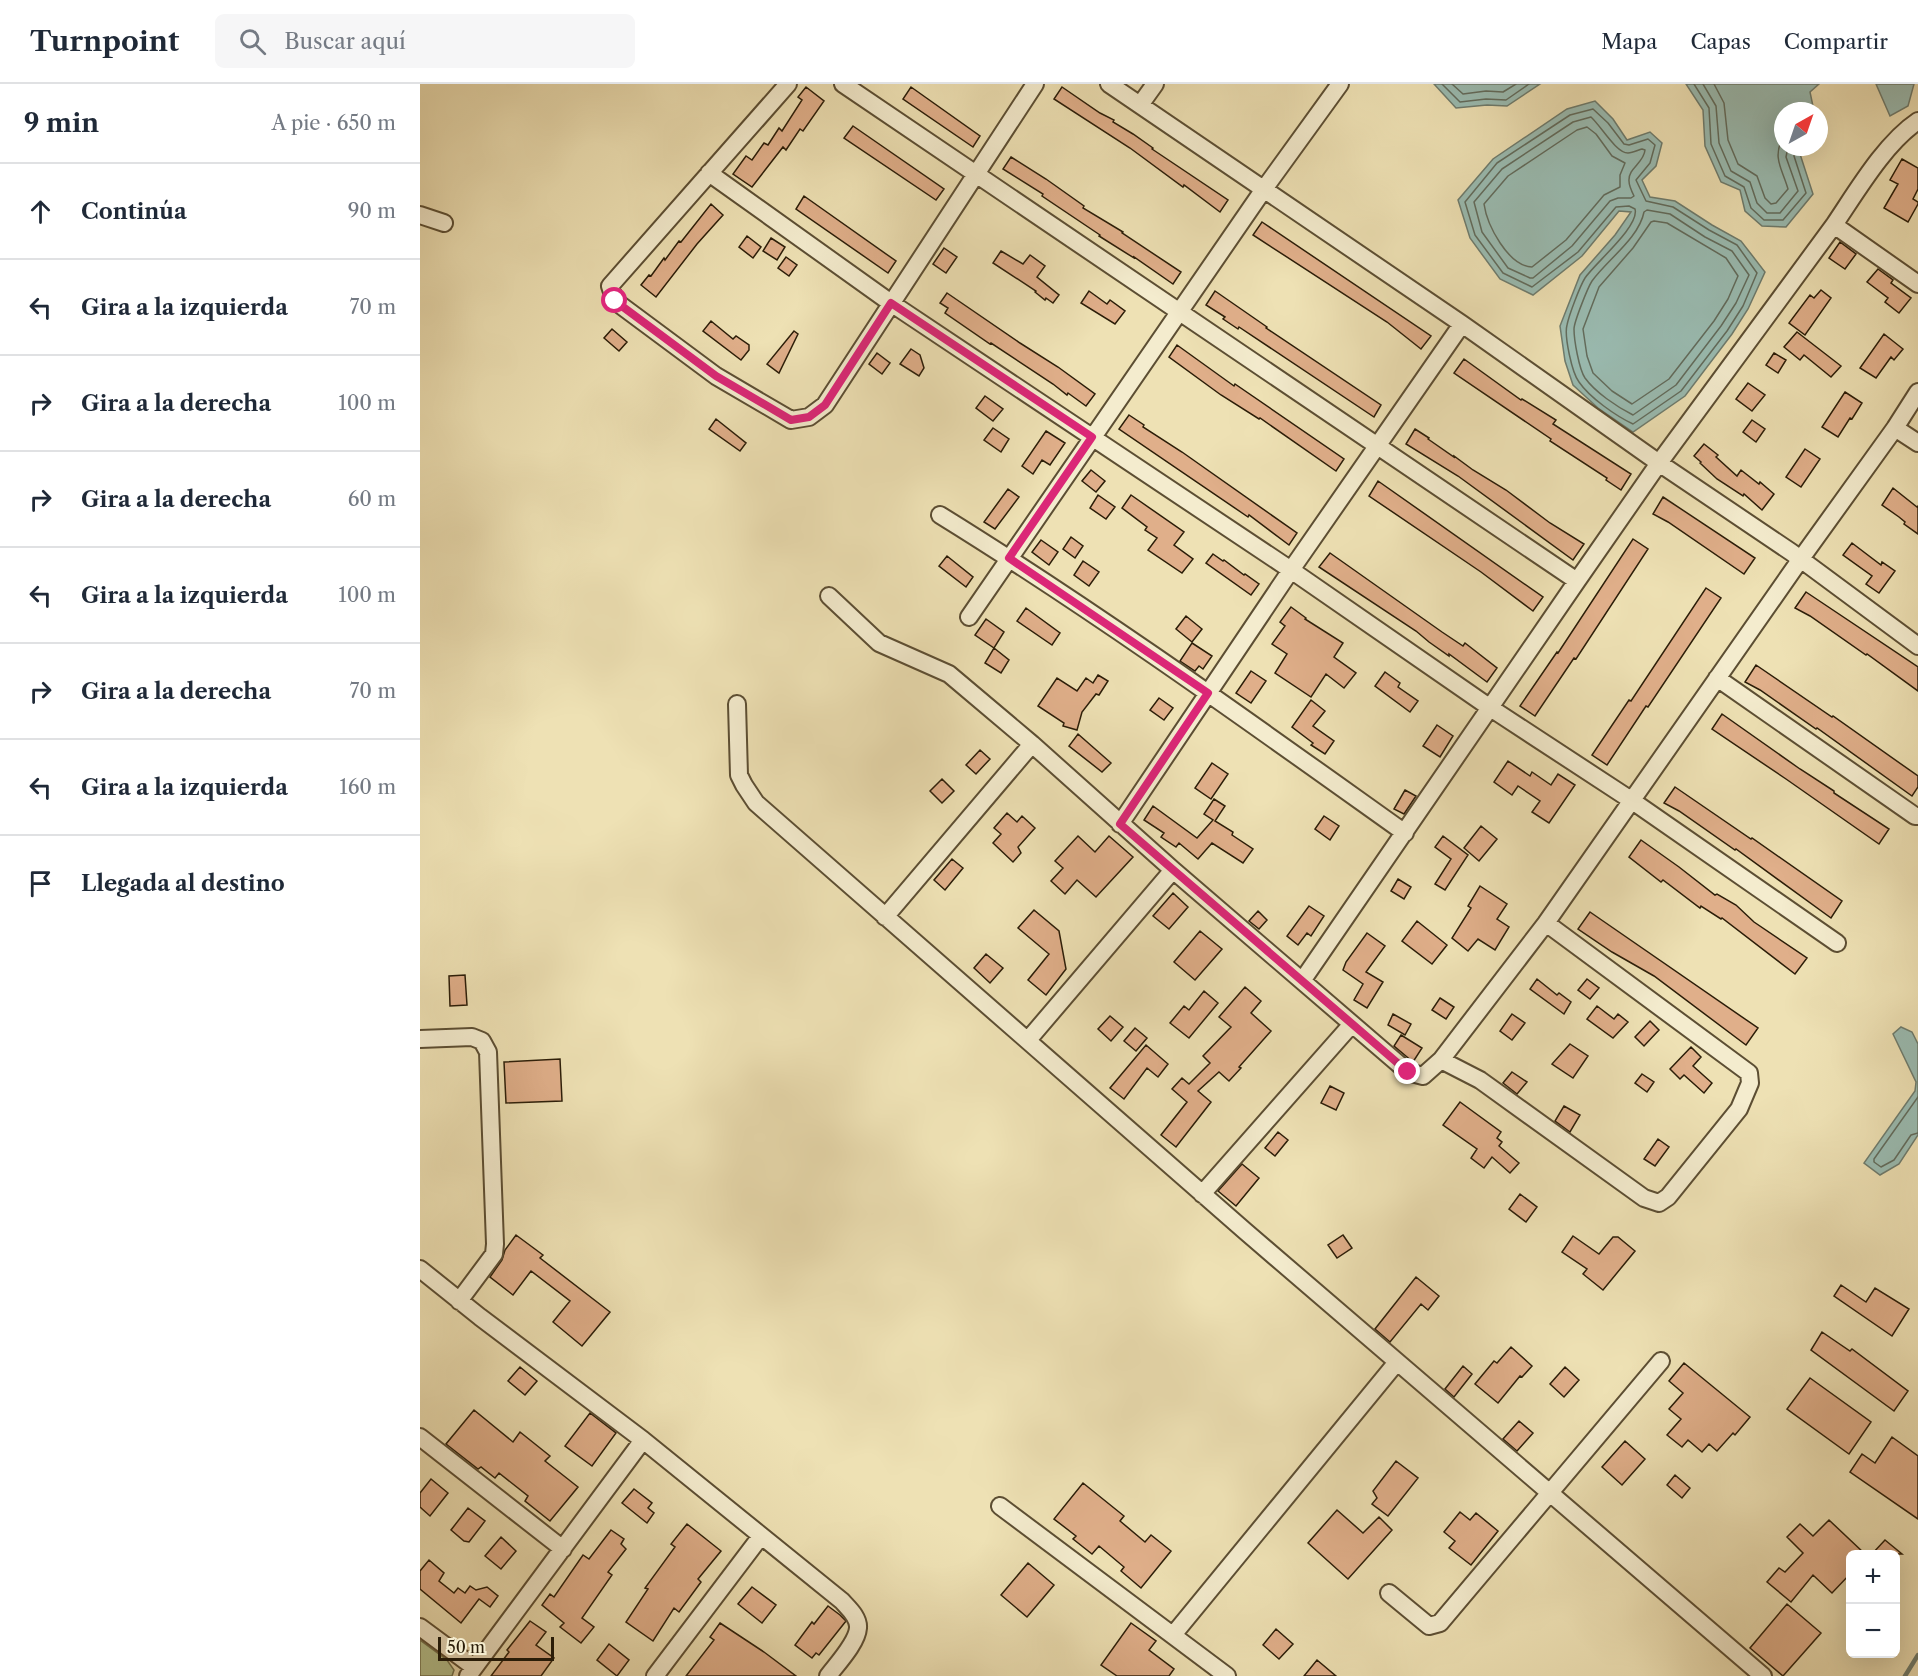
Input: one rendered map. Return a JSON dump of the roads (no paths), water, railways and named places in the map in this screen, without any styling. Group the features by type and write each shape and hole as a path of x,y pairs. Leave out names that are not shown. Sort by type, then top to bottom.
{"street":[{"path":"788,84 610,286 615,301 716,376 791,420 809,417 825,405 1035,84"},
{"path":"843,84 1577,581"},
{"path":"1109,84 1462,324 1659,464 1791,552 1918,646"},
{"path":"1140,105 1155,84"},
{"path":"969,617 1178,312 1340,84"},
{"path":"1302,981 1489,707 1659,464 1874,167 1906,129 1918,121"},
{"path":"709,173 891,303 1291,570 1489,707 1631,800 1837,943"},
{"path":"420,215 444,223"},
{"path":"1834,225 1918,284"},
{"path":"1120,824 1291,570 1462,324"},
{"path":"829,596 879,643 949,674 1408,1072 1423,1076 1441,1060 1546,923 1895,428 1918,392"},
{"path":"1895,428 1918,443"},
{"path":"940,515 1009,558 1208,693 1405,833"},
{"path":"1717,678 1905,810 1918,816"},
{"path":"737,704 739,775 756,803 1202,1194 1763,1676"},
{"path":"885,917 1032,744"},
{"path":"1028,1040 1173,870"},
{"path":"1441,1060 1480,1080 1644,1198 1659,1203 1668,1197 1739,1109 1750,1083 1749,1073 1546,923"},
{"path":"1202,1194 1352,1024"},
{"path":"420,1039 472,1037 482,1041 488,1052 494,1254 459,1301"},
{"path":"420,1269 643,1440 842,1601 853,1613 858,1627 854,1640 828,1676"},
{"path":"1389,1593 1430,1626 1440,1623 1661,1360"},
{"path":"1173,1635 1397,1362"},
{"path":"420,1437 563,1548"},
{"path":"420,1627 471,1671 643,1440"},
{"path":"1000,1506 1227,1676"},
{"path":"655,1676 761,1536"}],"water":[{"path":"1434,84 1540,84 1507,106 1456,108"},
{"path":"1686,84 1819,84 1810,92 1812,102 1774,102 1774,156 1801,156 1813,194 1786,227 1762,226 1745,211 1740,190 1721,182 1705,146 1703,110"},
{"path":"1876,84 1914,84 1908,106 1890,116"},
{"path":"1595,101 1613,119 1627,140 1650,132 1662,143 1656,166 1642,180 1650,197 1675,201 1741,241 1765,272 1748,309 1732,334 1685,396 1633,432 1598,408 1573,385 1565,361 1560,326 1580,275 1615,235 1631,212 1619,211 1582,256 1533,295 1500,279 1470,238 1458,200 1493,159 1567,109"},
{"path":"1901,1027 1912,1032 1918,1044 1918,1135 1899,1164 1880,1175 1864,1163 1915,1091 1916,1082 1893,1034"}],"waterway":[{"path":"1905,1676 1918,1655"}]}
